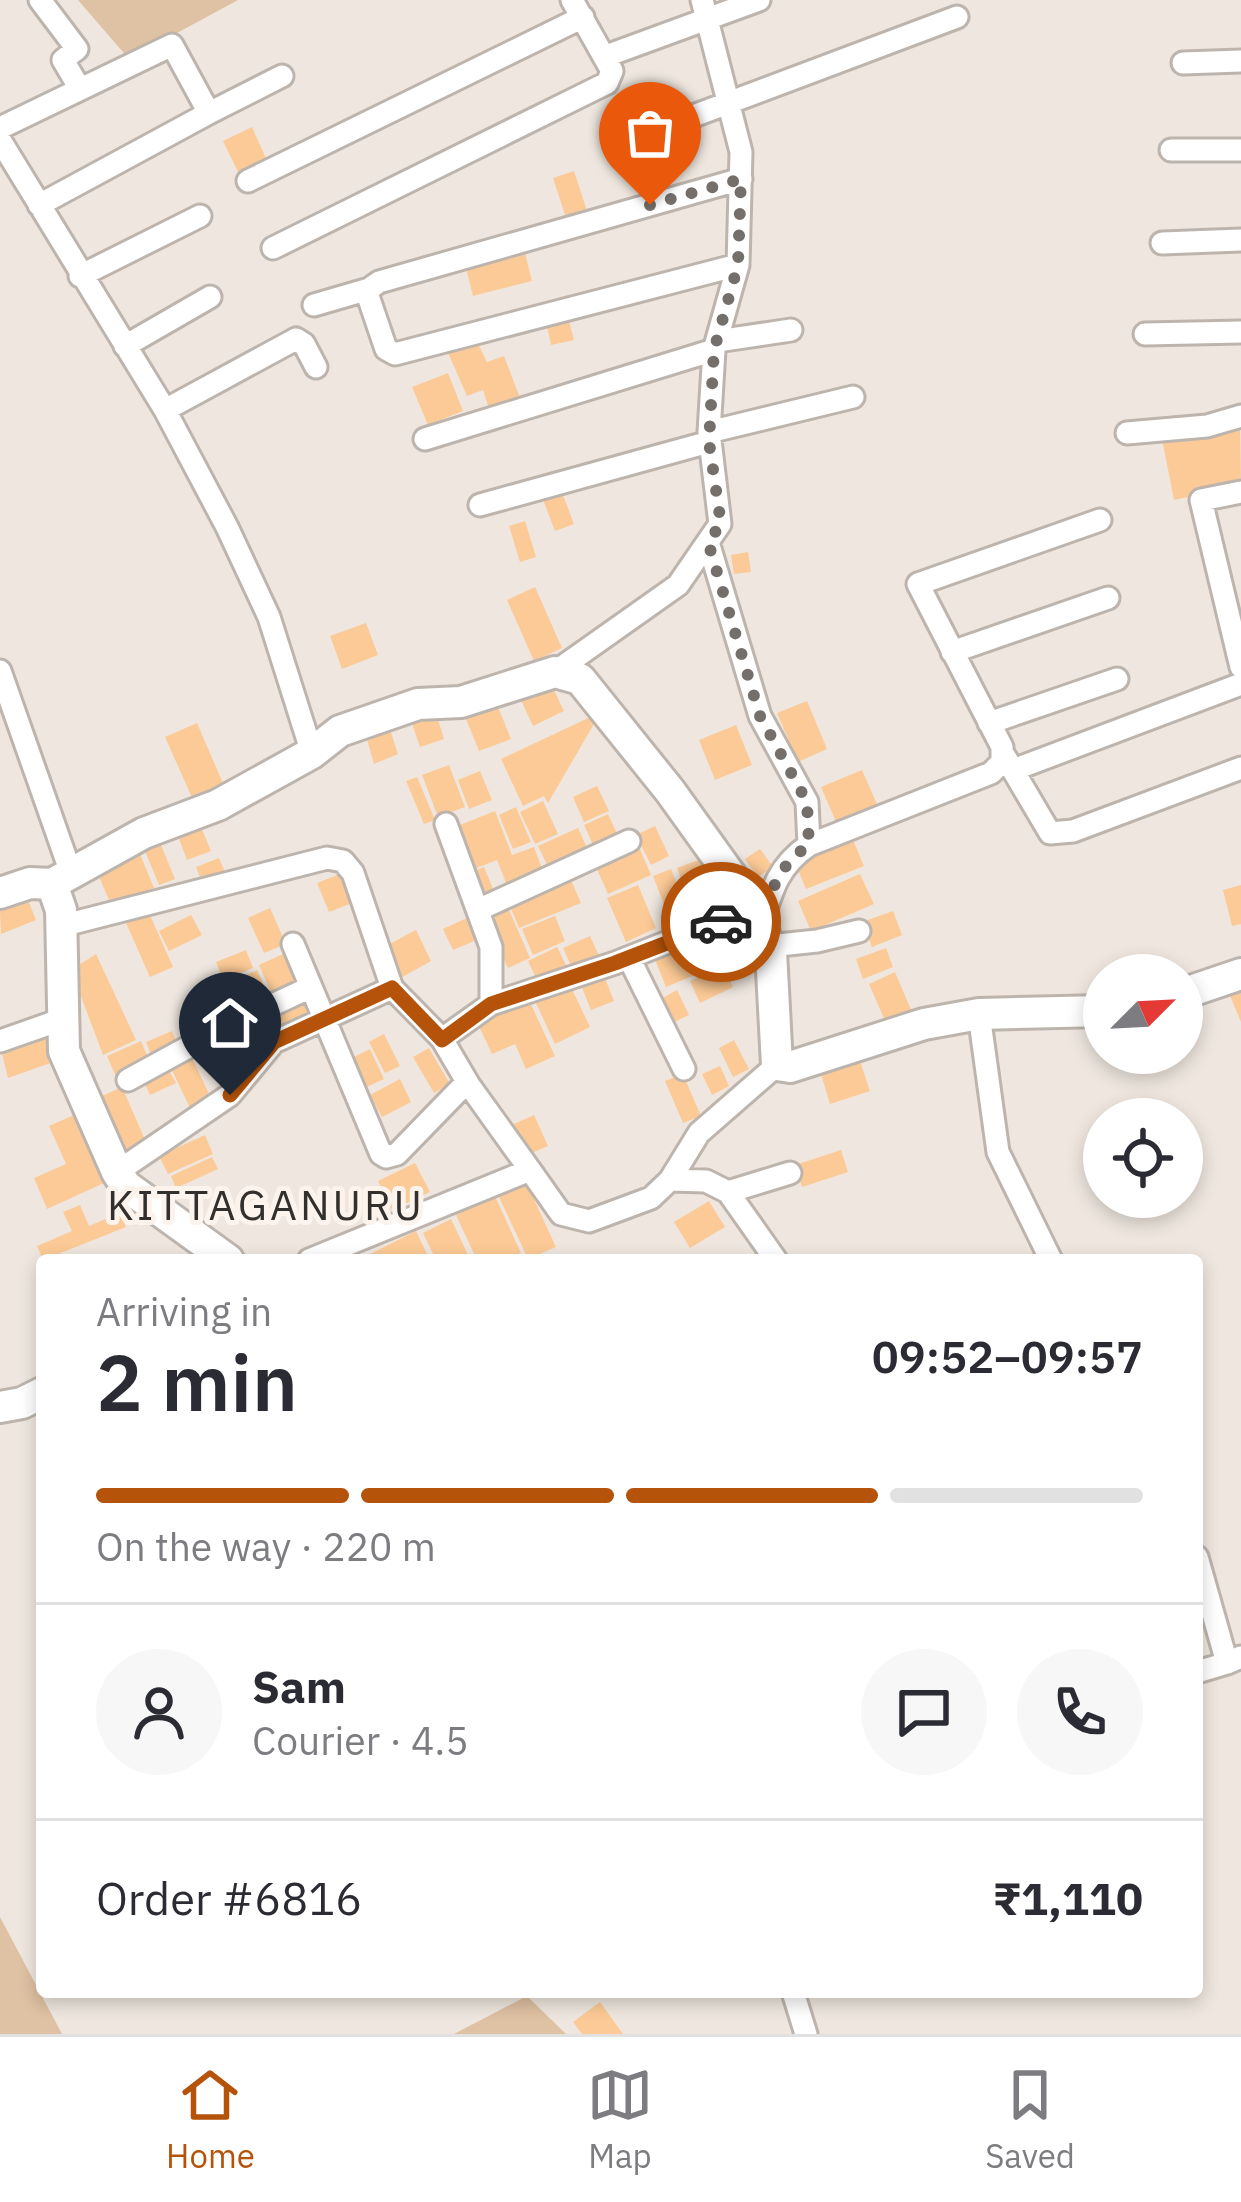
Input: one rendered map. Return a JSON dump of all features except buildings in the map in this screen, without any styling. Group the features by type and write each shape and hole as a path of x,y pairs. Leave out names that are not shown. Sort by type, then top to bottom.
{"street":[{"path":"40,0 77,49 63,60 80,89"},
{"path":"606,56 705,9 759,0"},
{"path":"248,181 577,8 606,56 611,78 602,87 273,248"},
{"path":"0,893 62,879 144,833 218,805 340,731 418,704 461,702 555,671 679,585 721,524 709,437 716,345 738,265 742,152 705,9"},
{"path":"672,124 957,17"},
{"path":"0,128 172,45 209,112"},
{"path":"1183,63 1241,61"},
{"path":"40,205 282,76"},
{"path":"0,140 165,410 269,616 312,752"},
{"path":"1171,150 1241,150"},
{"path":"314,305 741,179"},
{"path":"80,276 200,215"},
{"path":"1162,243 1241,240"},
{"path":"369,289 386,349 395,354 738,265"},
{"path":"125,346 211,297"},
{"path":"425,439 716,345 791,330"},
{"path":"1145,334 1241,332"},
{"path":"165,410 296,339 304,344 316,367"},
{"path":"480,506 853,398"},
{"path":"1127,433 1208,425 1241,416"},
{"path":"1241,492 1201,500 1231,587 1241,667"},
{"path":"1100,520 918,584 1008,763 1050,833 1073,831 1241,768"},
{"path":"708,542 760,716 807,802 809,845"},
{"path":"952,652 1108,598"},
{"path":"0,671 62,879 64,1051 126,1186 220,1254"},
{"path":"555,671 580,679 670,790 762,926"},
{"path":"989,723 1117,679"},
{"path":"777,1065 762,926 776,878 791,857 809,845 1008,763 1241,684"},
{"path":"446,824 491,947 491,1004"},
{"path":"480,909 629,841"},
{"path":"61,926 327,858 343,861 353,873 392,988 442,1040 561,1214 590,1221 651,1198 670,1180 699,1133 777,1065 790,1067 924,1024 979,1014 1083,1012"},
{"path":"442,1040 491,1004 629,958 762,926 817,941 859,931"},
{"path":"292,944 386,1157 397,1154 467,1082"},
{"path":"629,958 684,1069"},
{"path":"1203,987 1241,974"},
{"path":"128,1080 224,1027 311,987"},
{"path":"117,1172 230,1095 274,1042 392,988"},
{"path":"979,1014 998,1152 1049,1254"},
{"path":"0,1041 63,1019"},
{"path":"352,1252 530,1170"},
{"path":"728,1192 790,1173"},
{"path":"670,1180 706,1181 728,1192 772,1254"},
{"path":"0,1407 36,1396"},
{"path":"1203,1581 1234,1660 1203,1670"},
{"path":"796,1998 806,2034"}],"shaded area":[{"path":"78,0 238,0 129,59"},
{"path":"0,1917 36,1985 36,1998 43,1998 62,2034 0,2034"},
{"path":"529,1998 566,2034 454,2034"}],"way so far":[{"path":"650,205 741,179 738,265 714,350 709,442 721,524 708,542 760,716 807,802 809,845 791,857 776,878 761,922 754,908 721,922"}],"district":[{"name":"KITTAGANURU","path":"266,1204"}],"route":[{"path":"230,1095 274,1042 392,988 442,1040 491,1004 721,922"}]}
